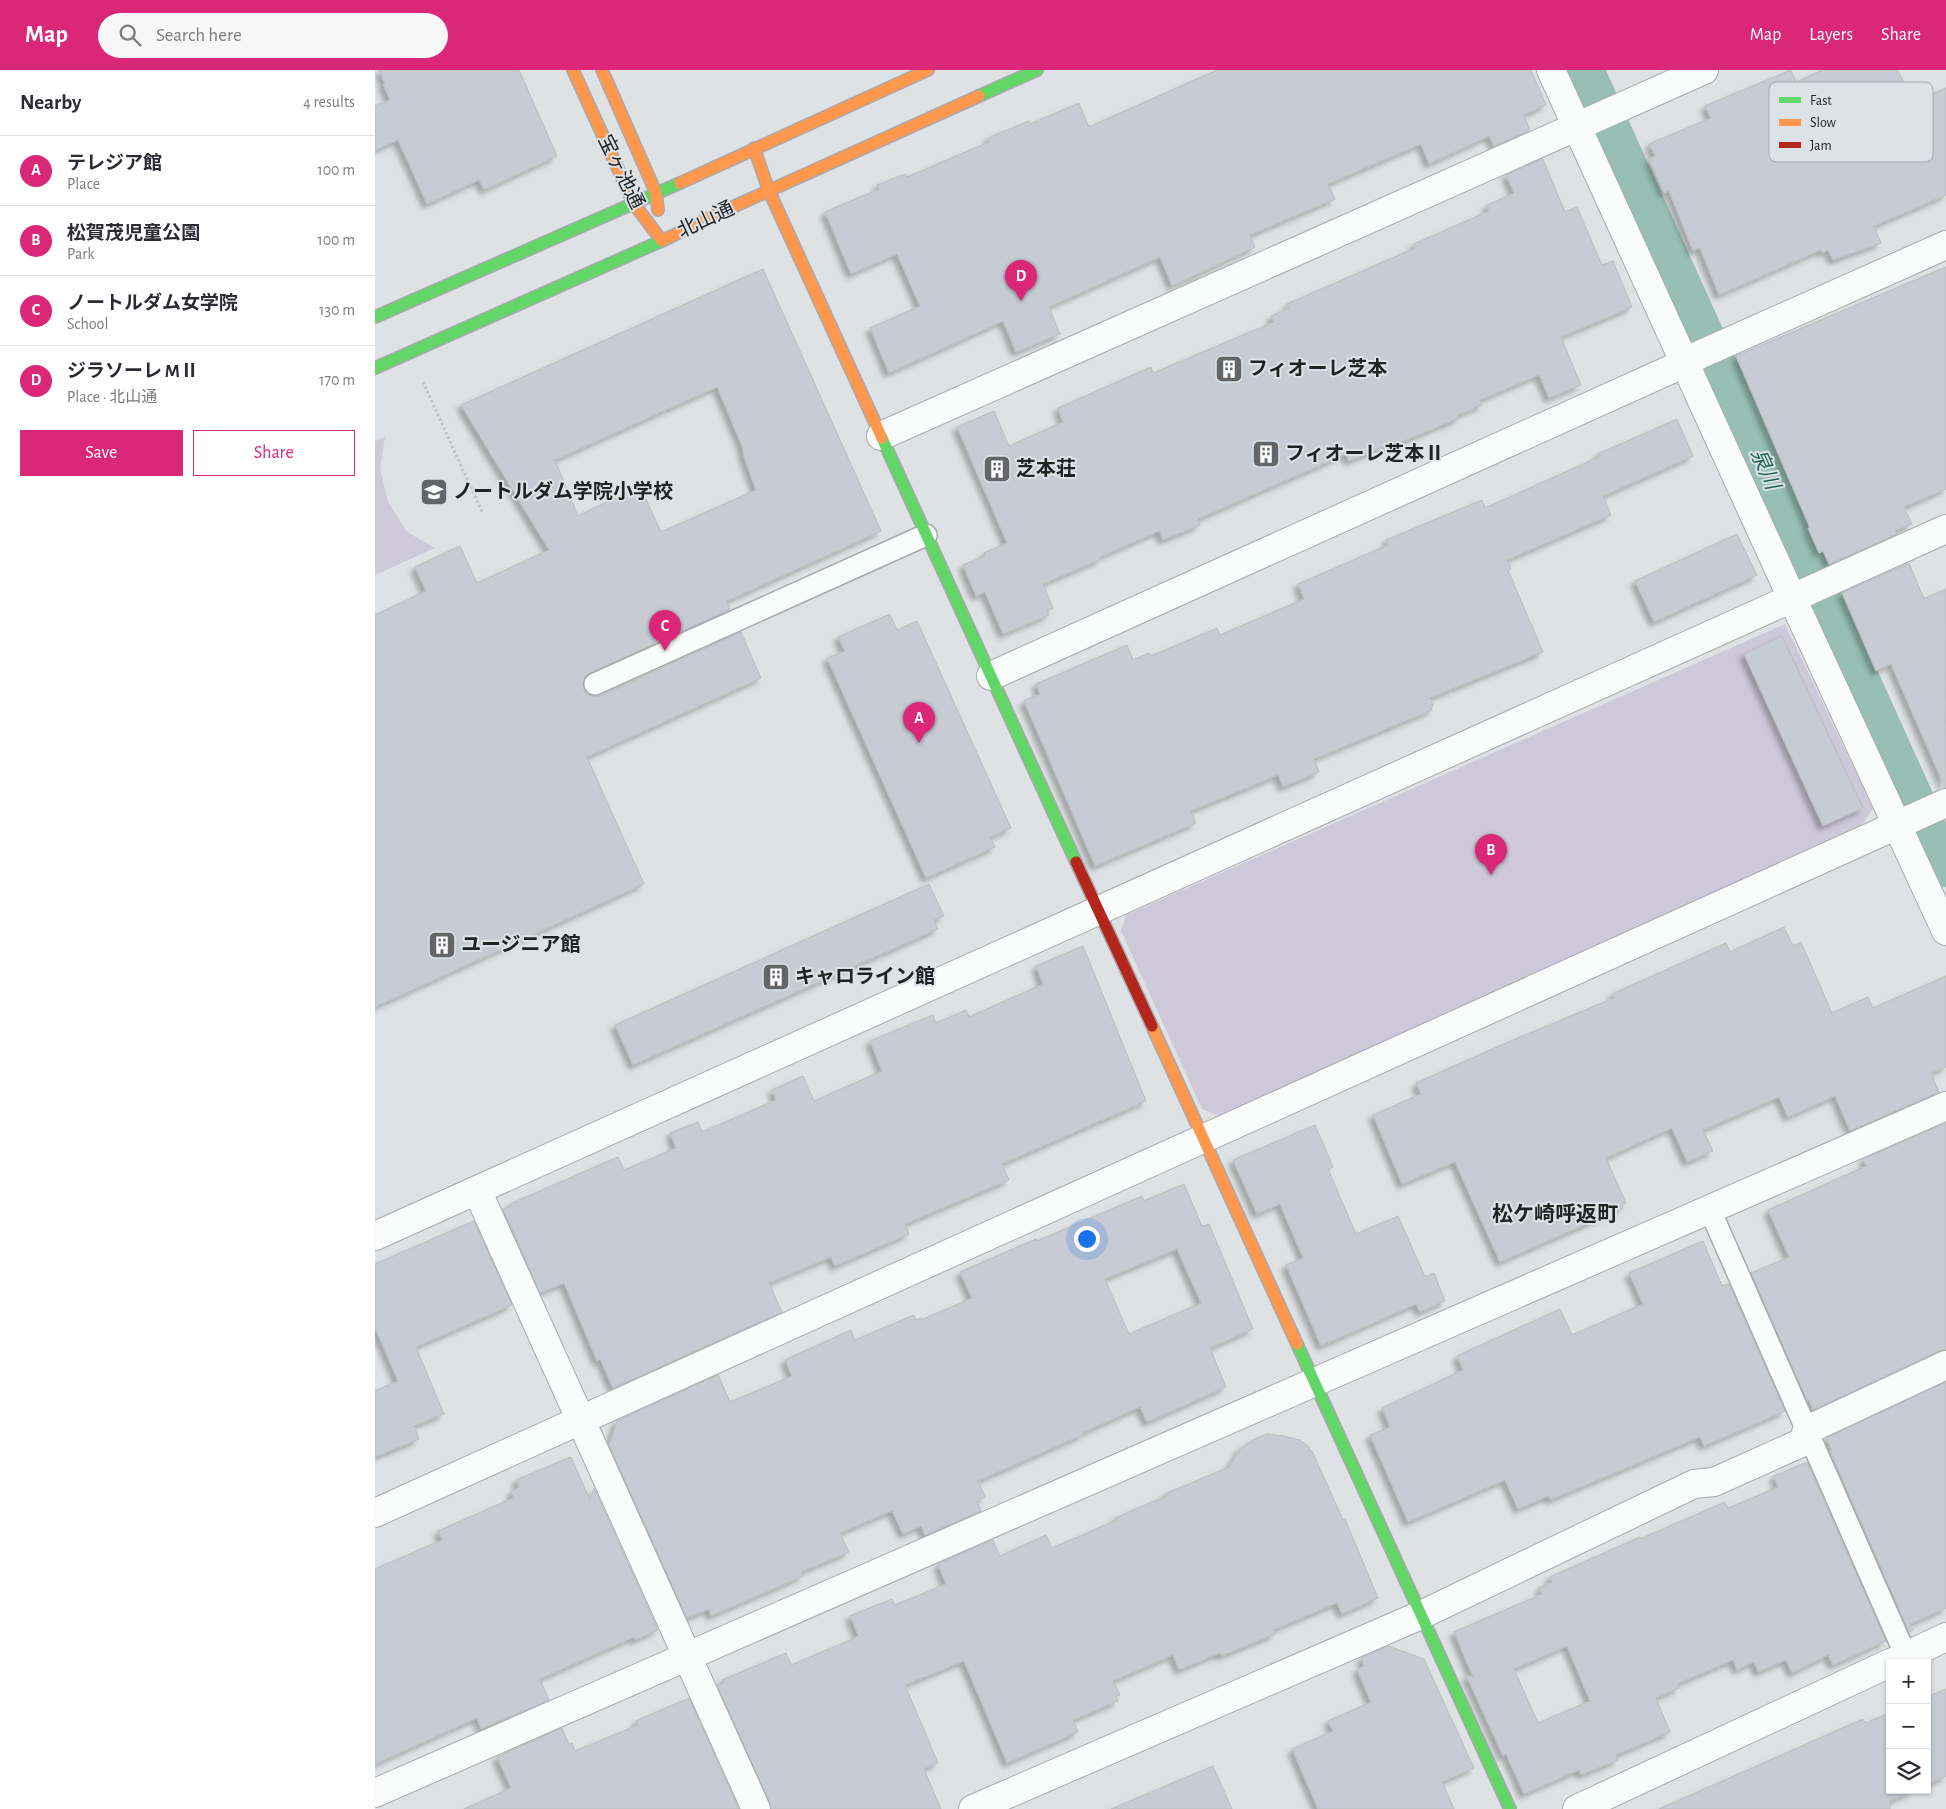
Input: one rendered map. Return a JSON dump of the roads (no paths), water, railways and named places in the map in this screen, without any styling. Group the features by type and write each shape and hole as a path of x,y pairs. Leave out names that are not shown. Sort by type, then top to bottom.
{"street":[{"name":"宝ヶ池通","path":"573,70 634,204 662,241"},
{"name":"宝ヶ池通","path":"602,70 656,193 662,241"},
{"path":"375,317 634,204 928,70"},
{"name":"北山通","path":"375,368 662,241 1037,70"},
{"path":"1551,70 1595,119 1702,354 1798,595 1921,814 1946,931"},
{"path":"881,436 1704,70"},
{"path":"754,148 769,191 1510,1809"},
{"path":"991,676 1946,245"},
{"path":"375,1236 1946,529"},
{"path":"375,1513 1921,814"},
{"path":"375,1793 1946,1106"},
{"path":"477,1190 757,1809"},
{"path":"973,1809 1421,1616 1694,1484 1713,1482 1803,1442 1807,1430 1946,1365"},
{"path":"1900,1659 1946,1637"},
{"path":"1577,1809 1886,1666"}],"lane":[{"path":"595,684 926,535"},
{"path":"1710,1210 1807,1430 1895,1659"}],"waterway":[{"name":"泉川","path":"1585,70 1946,868"}],"place":[{"name":"ジラソーレ MⅡ","path":"1021,301"},
{"name":"フィオーレ芝本","path":"1229,369"},
{"name":"フィオーレ芝本Ⅱ","path":"1266,454"},
{"name":"芝本荘","path":"997,469"},
{"name":"ノートルダム学院小学校","path":"434,492"},
{"name":"ノートルダム女学院","path":"665,651"},
{"name":"テレジア館","path":"919,743"},
{"name":"松賀茂児童公園","path":"1491,875"},
{"name":"ユージニア館","path":"442,945"},
{"name":"キャロライン館","path":"776,977"}],"district":[{"name":"松ケ崎呼返町","path":"1555,1214"}]}
